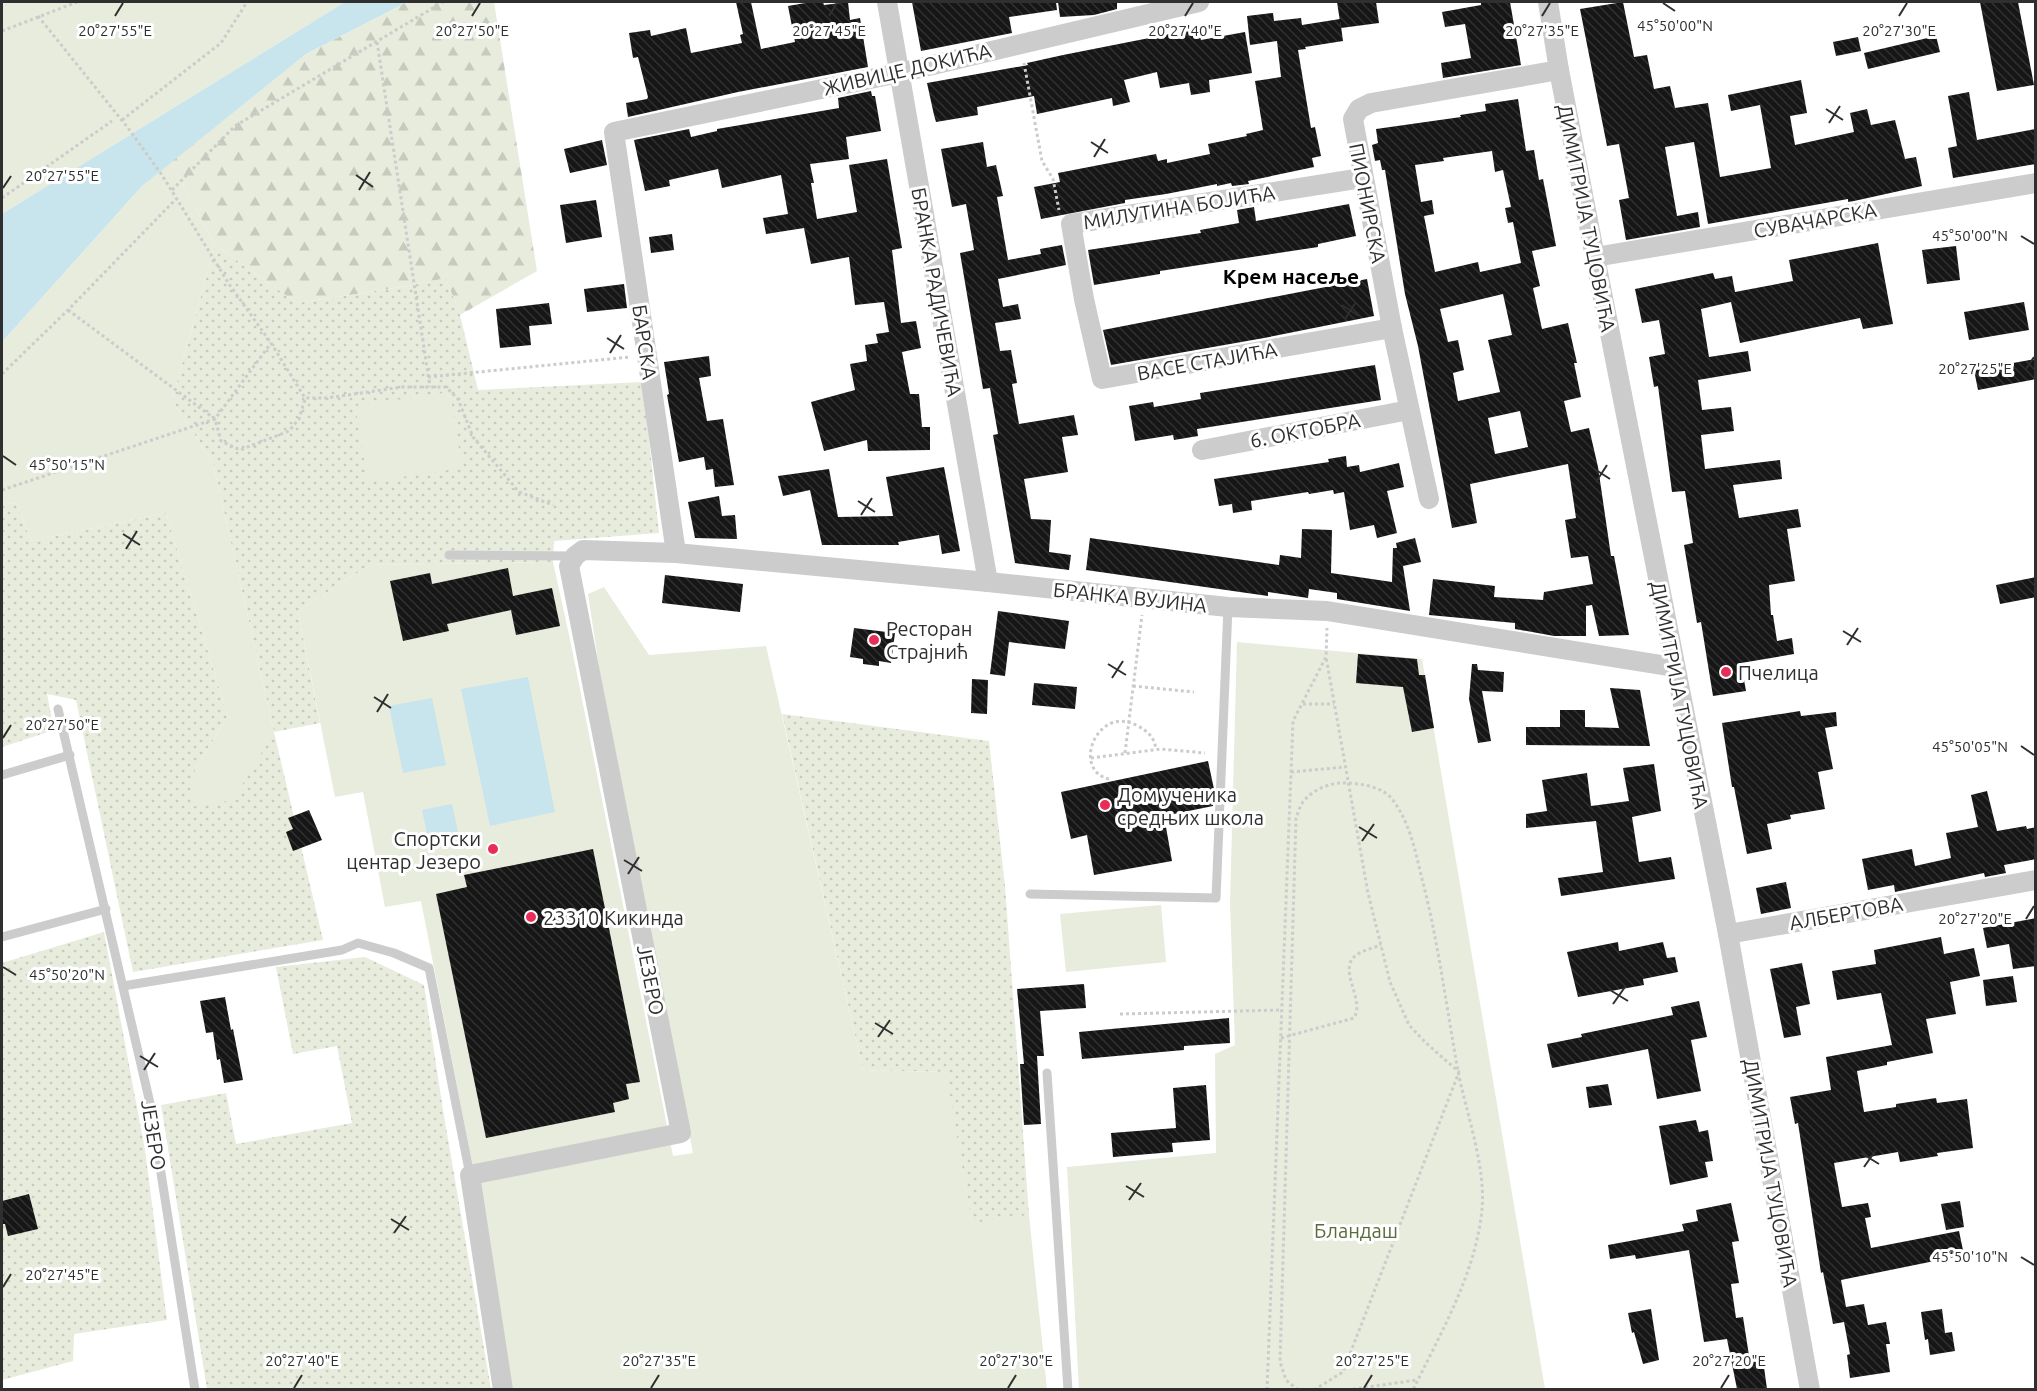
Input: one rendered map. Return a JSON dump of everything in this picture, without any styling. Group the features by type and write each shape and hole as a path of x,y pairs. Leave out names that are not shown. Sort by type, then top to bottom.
{"street":[{"name":"БРАНКА РАДИЧЕВИЋА","path":"887,2 987,582"},
{"name":"ЖИВИЦЕ ДОКИЋА","path":"614,132 899,73 1199,2"},
{"name":"ДИМИТРИЈА ТУЦОВИЋА","path":"1548,2 1559,70 1674,667 1728,934 1810,1389"},
{"name":"ПИОНИРСКА","path":"1429,499 1392,328 1353,119 1359,109 1371,103 1559,70"},
{"name":"БАРСКА","path":"614,132 676,553"},
{"name":"МИЛУТИНА БОЈИЋА","path":"1084,299 1071,225 1362,177"},
{"name":"СУВАЧАРСКА","path":"1595,257 2036,183"},
{"name":"ВАСЕ СТАЈИЋА","path":"1084,299 1102,379 1392,328"},
{"name":"6. ОКТОБРА","path":"1202,450 1409,410"},
{"name":"БРАНКА ВУЈИНА","path":"579,553 676,553 987,582 1228,608 1327,611 1674,667"},
{"name":"ЈЕЗЕРО","path":"470,1176 681,1133 569,566 579,553"},
{"name":"АЛБЕРТОВА","path":"1728,934 2036,880"},
{"path":"470,1176 503,1389"}],"lane":[{"path":"448,555 579,553"},
{"path":"1030,894 1216,898 1228,608"},
{"name":"ЈЕЗЕРО","path":"58,709 150,1103 195,1389"},
{"path":"2,775 70,755"},
{"path":"2,937 106,909"},
{"path":"123,986 342,950 358,943 394,953 429,968 470,1176"},
{"path":"1047,1073 1068,1389"}],"path":[{"path":"2,31 77,2"},
{"path":"122,120 221,43 246,2"},
{"path":"172,190 235,126 443,2"},
{"path":"38,16 122,120 172,190 229,284 271,343 305,398 299,419 289,431 240,450 221,441 215,419 68,310"},
{"path":"377,42 430,387"},
{"path":"1021,43 1042,161 1053,179 1060,217 1071,225"},
{"path":"2,198 112,121"},
{"path":"2,374 176,199"},
{"path":"2,490 215,419 271,343"},
{"path":"428,377 647,355"},
{"path":"305,398 327,398 402,387 446,387 458,399 473,436 519,492 553,505"},
{"path":"1125,753 1144,598"},
{"path":"1327,611 1326,657 1368,893 1390,982 1409,1024 1425,1042 1459,1072"},
{"path":"1266,1389 1293,721 1326,657"},
{"path":"1133,686 1194,692"},
{"path":"1302,704 1334,704"},
{"path":"1109,779 1096,772 1091,758 1092,743 1101,729 1120,721 1128,722 1149,733 1156,749"},
{"path":"1091,758 1156,749 1205,753"},
{"path":"1291,772 1345,767"},
{"path":"1298,1389 1286,1380 1280,1362 1296,818 1303,802 1317,790 1333,783 1364,783 1391,797 1412,838 1438,950 1459,1072 1479,1168 1482,1207 1475,1251 1458,1295 1413,1389"},
{"path":"1280,1039 1354,1018 1358,1005 1350,972 1351,960 1358,954 1381,945"},
{"path":"1120,1014 1281,1010"},
{"path":"1314,1389 1343,1372 1459,1072"},
{"path":"1347,1389 1417,1380"}],"green space":[{"path":"2,2 345,2 2,214"},
{"path":"407,2 494,2 537,271 460,315 446,278 297,303 215,245 171,162 306,54"},
{"path":"171,162 215,245 172,400 213,463 274,732 233,800 190,807 195,769 228,717 166,513 31,541 17,504 2,502 2,342 142,186"},
{"path":"215,245 297,303 446,278 460,315 478,390 643,382 659,533 554,541 553,562 370,565 298,611 320,723 274,732 213,463 172,400"},
{"path":"450,392 462,468 368,482 355,406"},
{"path":"2,502 17,504 31,541 166,513 228,717 195,769 274,732 323,940 133,972 76,700 47,694 54,730 2,747"},
{"path":"553,562 673,1156 693,1153 599,667 588,594 604,587 649,655 766,646 863,1070 946,1072 972,1223 1029,1215 1047,1389 512,1389 479,1198 421,901 385,907 363,792 335,797 298,611 370,565"},
{"name":"Бландаш","path":"1237,642 1422,659 1545,1389 1079,1389 1067,1167 1216,1153 1215,1054 1235,1045 1230,903"},
{"path":"782,714 989,741 1005,886 1029,1215 972,1224 945,1072 863,1070"},
{"path":"1161,905 1166,962 1066,972 1060,914"},
{"path":"104,932 145,1150 167,1320 74,1334 73,1361 2,1380 2,963"},
{"path":"365,957 424,985 491,1389 207,1389 161,1105 226,1093 236,1144 352,1123 337,1046 293,1054 276,967"}],"water":[{"path":"345,2 407,2 306,54 142,186 2,342 2,214"},
{"path":"528,677 555,812 490,826 461,689"},
{"path":"432,698 446,765 403,773 389,706"},
{"path":"452,804 458,832 428,838 422,810"}],"building":[{"path":"736,2 751,2 761,49 795,42 788,6 811,2 823,2 824,5 848,2 850,20 860,18 868,67 738,92 628,117 626,103 648,97 638,57 633,58 629,33 650,30 651,36 686,28 691,53 742,43 740,35 743,34"},
{"path":"912,2 1056,2 1057,10 1009,17 1012,33 921,51"},
{"path":"1058,2 1117,2 1117,9 1094,15 1060,17"},
{"path":"1337,2 1376,2 1379,23 1341,28"},
{"path":"1481,2 1510,2 1521,65 1443,78 1441,63 1471,58 1465,24 1445,27 1442,12 1481,5"},
{"path":"1623,2 1634,57 1647,55 1654,89 1670,86 1675,108 1708,103 1720,177 1771,168 1760,105 1731,111 1728,95 1801,80 1807,113 1790,116 1795,145 1854,132 1850,113 1867,109 1871,125 1895,120 1905,159 1916,157 1922,186 1854,201 1848,202 1848,199 1708,224 1694,142 1665,147 1677,216 1698,212 1700,227 1626,240 1619,200 1629,198 1619,144 1607,146 1580,9"},
{"path":"1980,2 2018,2 2034,85 1997,91"},
{"path":"1273,13 1274,21 1301,18 1302,25 1340,19 1343,41 1298,50 1311,128 1315,127 1321,156 1312,158 1314,167 1248,181 1249,184 1232,186 1231,183 1217,186 1217,184 1125,200 1125,203 1041,219 1034,187 1060,182 1058,173 1156,154 1158,161 1167,159 1167,163 1210,154 1208,144 1247,136 1246,134 1263,130 1255,81 1281,77 1277,41 1250,45 1247,16"},
{"path":"1200,28 1201,40 1245,32 1252,73 1209,80 1210,92 1191,95 1189,83 1160,88 1157,72 1124,80 1130,102 1113,106 1112,98 1037,114 1034,96 977,107 978,115 936,122 927,83 1028,65 1027,63 1063,55"},
{"path":"1936,36 1940,52 1868,69 1864,53"},
{"path":"1858,37 1861,51 1836,56 1833,42"},
{"path":"871,91 872,96 875,96 881,131 846,137 849,159 810,164 814,183 811,183 817,219 857,212 849,165 887,159 902,248 892,250 901,323 916,321 921,348 902,352 910,394 919,394 922,427 930,427 930,450 868,451 867,440 824,451 811,402 855,390 850,364 867,361 865,345 878,343 876,334 889,332 884,302 855,305 849,257 811,264 804,228 766,234 763,218 788,214 781,175 722,188 718,169 669,180 670,186 645,191 634,140 689,129 691,137 717,131 717,129 839,108 838,98"},
{"path":"1969,92 1977,140 2036,129 2036,164 1953,178 1948,148 1957,146 1948,96"},
{"path":"1518,99 1526,151 1534,150 1539,180 1543,179 1556,246 1532,251 1540,286 1533,288 1542,329 1568,323 1577,363 1574,363 1581,397 1564,401 1571,432 1589,428 1598,467 1611,556 1614,556 1629,635 1599,636 1592,605 1586,606 1586,636 1554,636 1515,629 1515,623 1429,615 1433,579 1495,586 1494,597 1543,600 1544,592 1593,584 1588,556 1571,558 1565,520 1576,518 1568,464 1470,484 1477,523 1452,528 1418,346 1405,294 1385,170 1382,170 1380,160 1375,161 1372,145 1378,143 1376,129 1461,117 1460,115 1486,111 1485,104","holes":["1492,151 1495,172 1503,170 1511,207 1505,208 1508,223 1513,222 1521,263 1480,272 1478,262 1435,272 1424,216 1434,214 1432,200 1421,202 1415,165 1444,161 1443,158","1503,294 1512,335 1488,340 1500,392 1458,401 1453,373 1464,370 1458,340 1448,342 1440,309","1520,411 1528,447 1495,454 1488,418"]},
{"path":"602,140 607,165 570,173 564,149"},
{"path":"983,142 987,167 996,165 1003,196 997,197 1008,260 1041,254 1040,249 1062,245 1066,265 998,279 1003,307 1018,304 1021,319 995,323 1000,351 1011,350 1017,383 1012,384 1019,424 1074,415 1078,435 1062,437 1068,472 1024,479 1031,519 1051,520 1049,552 1071,555 1069,570 1015,563 993,435 998,434 990,388 983,389 960,253 974,250 966,204 952,207 941,149"},
{"path":"596,200 602,237 566,243 560,205"},
{"path":"1349,204 1356,236 1318,244 1318,247 1160,271 1160,274 1094,285 1088,250 1201,233 1200,230 1239,223 1237,210 1254,207 1256,221"},
{"path":"672,234 674,250 651,253 649,237"},
{"path":"1878,243 1893,324 1863,329 1860,318 1740,343 1731,302 1701,309 1709,357 1748,351 1751,371 1698,380 1702,410 1731,407 1734,431 1701,435 1705,469 1780,460 1782,479 1733,485 1739,518 1798,509 1801,527 1787,529 1795,581 1769,585 1771,615 1773,615 1777,641 1792,638 1794,654 1741,663 1746,691 1713,696 1701,622 1697,623 1684,545 1693,543 1685,491 1672,492 1658,386 1654,387 1649,357 1665,354 1659,320 1642,323 1635,289 1713,273 1715,279 1732,276 1735,292 1793,281 1789,260"},
{"path":"1956,246 1960,280 1927,284 1922,250"},
{"path":"1367,279 1374,316 1111,365 1103,330"},
{"path":"624,284 627,308 587,312 584,289"},
{"path":"2024,302 2029,330 1969,340 1964,312"},
{"path":"549,303 552,324 529,326 531,345 500,348 496,309"},
{"path":"709,356 711,376 699,378 707,421 723,419 734,485 715,487 713,469 706,470 704,457 679,462 667,395 669,394 664,362"},
{"path":"2036,359 2036,379 1978,390 1974,370"},
{"path":"1375,365 1381,400 1197,429 1198,436 1174,440 1173,435 1135,441 1129,406 1153,402 1154,407 1201,399 1200,393"},
{"path":"1346,456 1347,467 1359,465 1360,472 1399,463 1404,487 1387,491 1397,533 1377,538 1374,525 1350,530 1344,492 1334,494 1333,490 1251,501 1252,510 1233,513 1232,504 1219,506 1214,479 1329,462 1328,459"},
{"path":"944,467 960,551 942,554 939,535 898,542 899,545 822,545 810,490 783,496 778,476 829,469 838,517 893,516 886,477"},
{"path":"719,496 722,516 735,515 737,539 695,538 688,502"},
{"path":"1302,529 1332,530 1331,573 1392,582 1393,548 1397,548 1396,543 1415,538 1421,562 1403,566 1410,611 1337,599 1337,593 1309,589 1308,598 1268,592 1268,596 1086,570 1090,538 1279,565 1280,555 1301,558"},
{"path":"508,568 513,596 552,588 560,626 516,635 511,610 447,624 449,631 403,641 390,581 430,573 432,584"},
{"path":"665,575 743,584 740,612 662,603"},
{"path":"2036,577 2036,597 2000,604 1996,585"},
{"path":"998,611 1069,621 1065,649 1009,642 1005,676 990,674"},
{"path":"854,628 895,633 891,663 879,661 879,666 863,664 863,659 850,657"},
{"path":"1358,654 1417,659 1419,675 1425,675 1434,728 1412,732 1403,687 1356,683"},
{"path":"1472,664 1477,664 1478,670 1504,672 1503,692 1482,691 1491,741 1478,743 1469,699"},
{"path":"972,679 988,680 987,714 971,713"},
{"path":"1034,683 1077,687 1075,709 1032,705"},
{"path":"1610,688 1640,690 1650,746 1526,745 1526,727 1560,727 1560,710 1585,710 1585,727 1619,728"},
{"path":"1800,711 1801,716 1836,712 1837,726 1825,728 1833,769 1818,772 1825,809 1790,815 1791,819 1767,824 1772,849 1747,854 1734,787 1732,787 1722,723"},
{"path":"1208,761 1214,789 1213,806 1164,816 1172,861 1094,875 1087,835 1071,839 1061,792"},
{"path":"1654,764 1661,811 1632,817 1639,862 1671,857 1675,879 1561,896 1558,878 1603,872 1596,821 1526,828 1526,814 1547,811 1542,780 1587,773 1591,806 1629,801 1623,768"},
{"path":"1987,791 1997,831 2026,826 2027,829 2036,827 2036,859 2004,865 2006,873 1985,877 1984,873 1895,892 1894,885 1868,890 1862,859 1912,849 1915,866 1951,858 1946,833 1978,827 1971,795"},
{"path":"309,810 322,840 293,851 286,832 293,829 288,818"},
{"name":"Спортски центар Језеро","path":"593,849 640,1082 626,1084 629,1099 613,1103 615,1112 486,1138 436,894 467,887 464,875"},
{"path":"1786,882 1791,908 1761,914 1756,888"},
{"path":"2036,918 2036,966 2013,969 2009,944 1987,948 1983,928"},
{"path":"1941,937 1944,954 1974,948 1980,976 1950,982 1956,1014 1926,1019 1933,1053 1887,1062 1887,1065 1857,1071 1864,1112 1936,1098 1937,1103 1967,1099 1973,1148 1937,1153 1938,1156 1900,1162 1898,1152 1834,1163 1842,1207 1868,1203 1871,1217 1865,1218 1871,1248 1959,1231 1964,1255 1841,1280 1846,1307 1864,1304 1868,1325 1886,1322 1890,1344 1886,1344 1890,1372 1850,1378 1847,1355 1850,1354 1844,1322 1833,1324 1823,1272 1821,1273 1798,1123 1795,1124 1790,1097 1831,1090 1826,1057 1892,1045 1881,993 1837,1000 1832,971 1876,964 1874,950"},
{"path":"1618,942 1619,951 1663,942 1667,958 1675,957 1678,972 1643,979 1644,985 1578,997 1567,952"},
{"path":"1802,963 1810,1004 1796,1007 1801,1035 1784,1038 1770,969"},
{"path":"2013,976 2017,1002 1986,1006 1983,980"},
{"path":"1084,984 1086,1008 1040,1011 1044,1056 1037,1056 1041,1124 1024,1125 1020,1064 1024,1064 1017,989"},
{"path":"225,997 243,1080 224,1083 220,1059 217,1060 213,1032 206,1033 200,1001"},
{"path":"1699,1001 1707,1037 1691,1040 1701,1091 1657,1099 1648,1049 1552,1068 1547,1044 1582,1037 1581,1034 1673,1015 1671,1007"},
{"path":"1229,1018 1230,1043 1184,1046 1184,1050 1082,1059 1079,1032"},
{"path":"1608,1084 1612,1105 1589,1108 1586,1087"},
{"path":"1206,1085 1210,1140 1172,1143 1173,1152 1113,1157 1111,1133 1176,1128 1173,1088"},
{"path":"1696,1120 1699,1132 1708,1130 1713,1161 1705,1162 1708,1177 1670,1185 1659,1126"},
{"path":"29,1194 38,1229 8,1236 5,1224 2,1224 2,1201"},
{"path":"1960,1201 1964,1227 1946,1230 1941,1204"},
{"path":"1731,1203 1739,1241 1732,1242 1739,1283 1731,1284 1736,1318 1743,1317 1750,1362 1763,1360 1767,1389 1737,1389 1727,1339 1704,1342 1689,1250 1636,1259 1635,1255 1610,1259 1608,1245 1684,1231 1682,1224 1698,1221 1696,1210"},
{"path":"1651,1309 1659,1360 1643,1364 1634,1332 1632,1333 1628,1313"},
{"path":"1942,1309 1945,1333 1952,1332 1955,1351 1930,1355 1928,1339 1925,1340 1921,1312"}],"place":[{"name":"Ресторан Страјнић","path":"874,640"},
{"name":"Пчелица","path":"1726,672"},
{"name":"Дом ученика средњих школа","path":"1105,805"},
{"name":"Спортски центар Језеро","path":"493,849"},
{"name":"23310 Кикинда","path":"531,917"}],"district":[{"name":"Крем насеље","path":"1291,276"}]}
